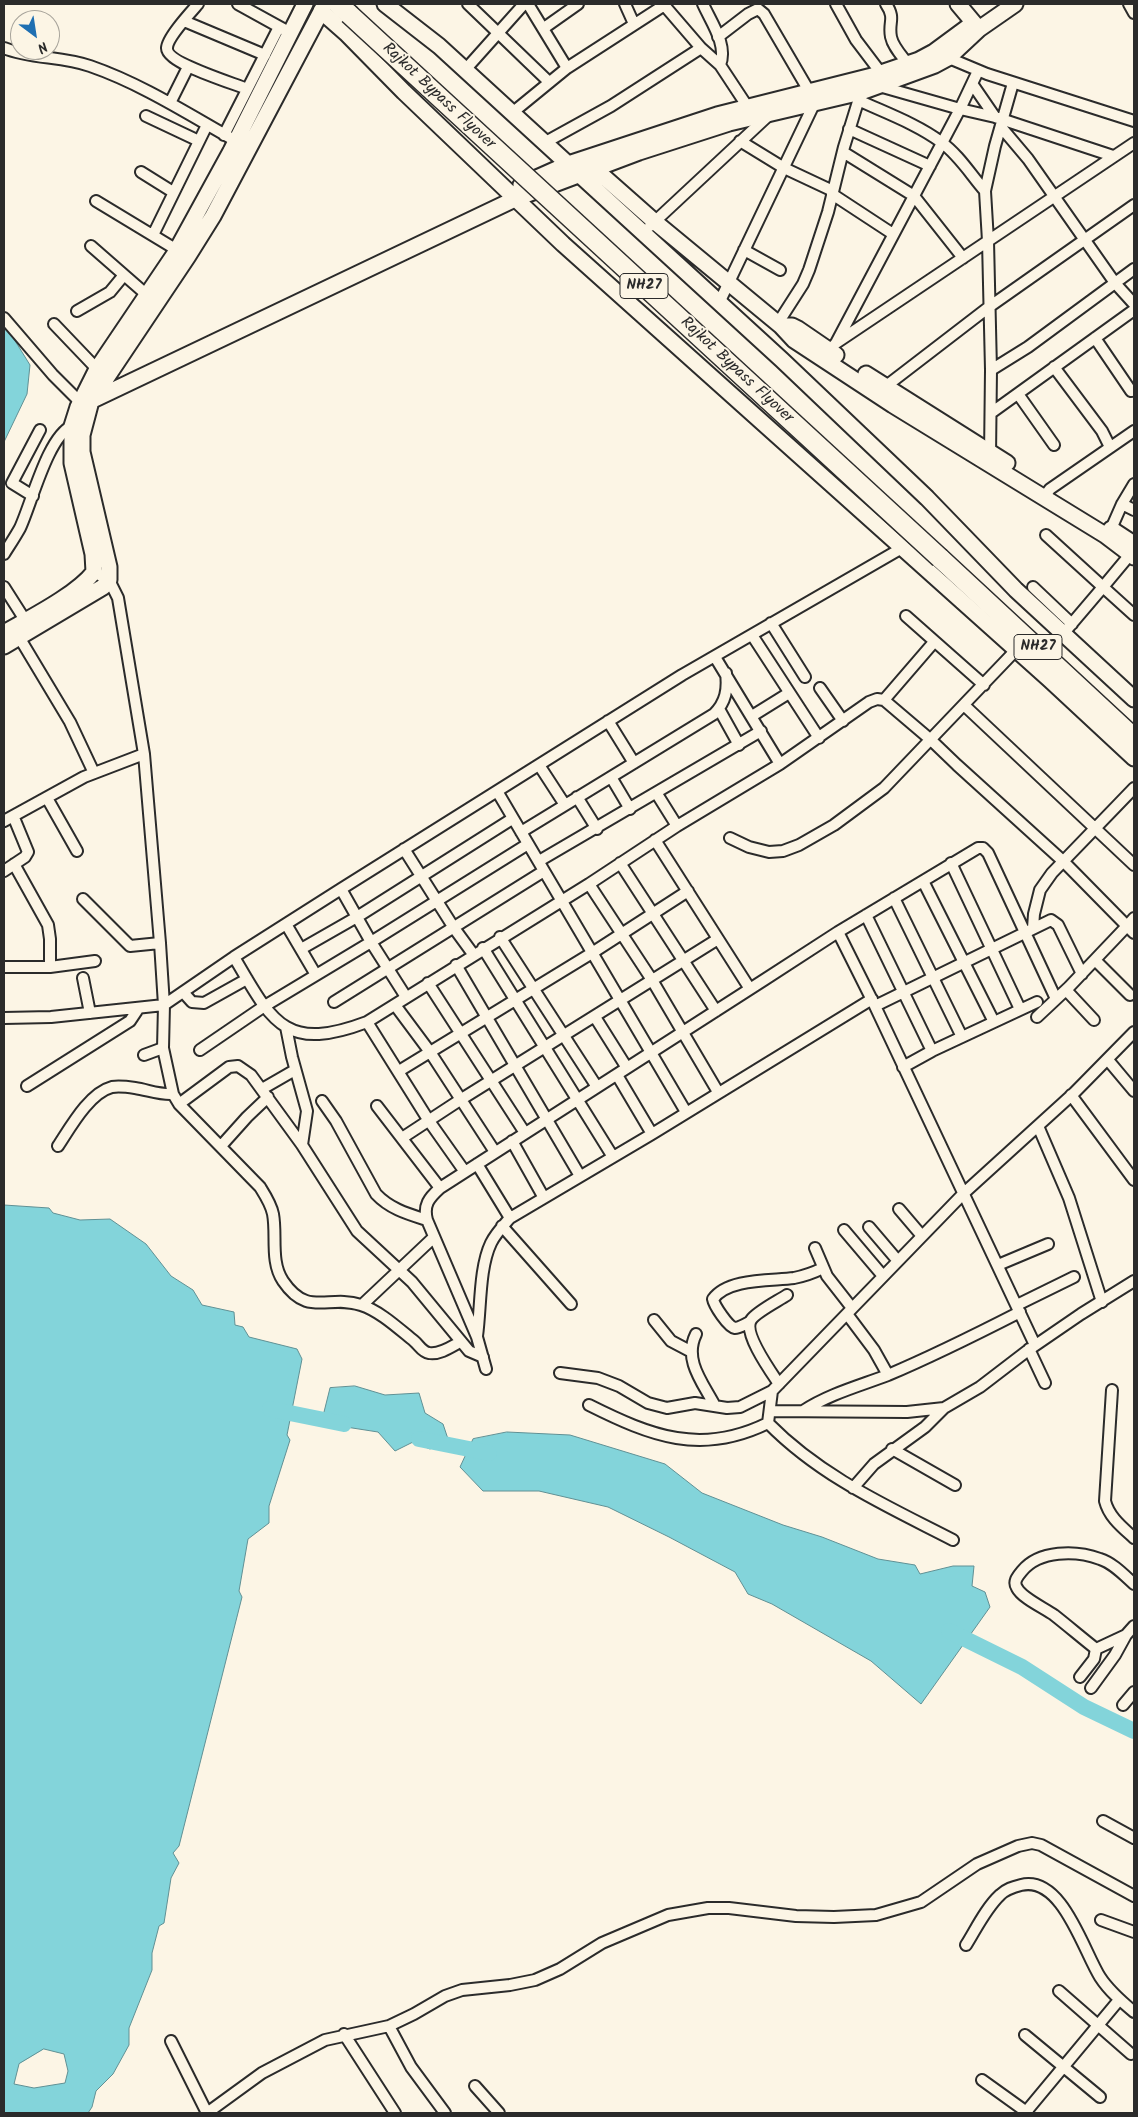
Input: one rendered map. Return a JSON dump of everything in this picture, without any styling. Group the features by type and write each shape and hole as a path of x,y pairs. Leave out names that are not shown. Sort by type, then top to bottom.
{"highway":[{"name":"Rajkot Bypass Flyover","path":"348,7 944,553 1134,721"},
{"name":"Rajkot Bypass Flyover","path":"944,553 1134,738"}],"street":[{"path":"198,4 166,47 171,56 188,67 247,89"},
{"path":"238,4 285,30"},
{"path":"230,138 247,89 265,55 305,4"},
{"path":"385,4 439,46 719,303 927,498 1016,590 1068,629"},
{"path":"468,4 550,82"},
{"path":"465,70 526,4 544,28 567,68"},
{"path":"544,28 578,4"},
{"path":"625,4 634,24"},
{"path":"703,4 723,52 720,66"},
{"path":"836,4 880,80 960,109 1113,156"},
{"path":"886,4 893,17 890,36 892,43 908,64"},
{"path":"958,4 982,22"},
{"path":"86,399 513,194 573,170 750,111 921,71 982,22 1000,4"},
{"path":"982,22 1015,4"},
{"path":"1129,4 1134,13"},
{"path":"512,113 567,68 634,24 651,7 665,5 701,48 720,66 750,111"},
{"path":"460,1342 438,1353 430,1354 424,1352 396,1327 362,1305 332,1301 311,1303 289,1289 281,1278 276,1262 273,1213 268,1200 260,1187 179,1104 173,1094 163,1048 164,1005 160,943 144,754 118,598 109,580 109,568 82,452 86,399 188,256 212,216 323,7 404,92 513,194 563,244 1134,758"},
{"path":"718,37 748,14 758,9 764,14 812,97"},
{"path":"184,21 265,55"},
{"path":"4,633 87,580 94,572 93,554 72,463 72,426 86,399 97,369 177,250 230,138 285,30"},
{"path":"4,48 21,54 57,58 88,65 130,82 230,138"},
{"path":"544,143 611,106 701,48"},
{"path":"780,324 809,270 833,192 842,152 860,96 880,80 908,64 941,55 978,71 1134,122"},
{"path":"170,103 188,67"},
{"path":"829,351 930,166 973,85 978,71"},
{"path":"990,457 991,370 985,191 1000,121 1013,83"},
{"path":"973,85 1028,159 1084,241 1115,283 1134,304"},
{"path":"573,170 596,169 750,111 774,111 812,97 860,96 942,142 954,153 985,191"},
{"path":"719,303 784,168 812,97"},
{"path":"643,234 774,111"},
{"path":"146,116 199,141"},
{"path":"153,235 207,125"},
{"path":"849,129 930,166"},
{"path":"740,141 784,168 833,192 893,234"},
{"path":"829,351 1134,143"},
{"path":"842,152 914,196 963,258"},
{"path":"596,169 655,222 780,324 798,329 881,390 1047,493 1111,529 1133,551"},
{"path":"141,172 173,192"},
{"path":"96,201 177,250"},
{"path":"881,390 989,307 1134,205"},
{"path":"91,246 147,295"},
{"path":"744,250 780,270"},
{"path":"991,370 1028,347 1134,269"},
{"path":"77,311 110,292 124,275"},
{"path":"991,413 1134,310"},
{"path":"4,318 36,356 86,399"},
{"path":"54,324 97,369"},
{"path":"1095,338 1131,391"},
{"path":"1054,368 1102,432 1110,447"},
{"path":"1018,394 1054,445"},
{"path":"4,554 19,529 51,450 62,432 72,426"},
{"path":"33,496 12,483 40,430"},
{"path":"1047,493 1134,431"},
{"path":"1111,529 1122,504 1134,484"},
{"path":"1047,493 1105,535 1133,551"},
{"path":"1122,504 1134,510"},
{"path":"1046,535 1134,615"},
{"path":"4,1018 52,1017 164,1005 341,888 608,721 771,623 902,548"},
{"path":"1068,629 1133,551"},
{"path":"94,572 109,580"},
{"path":"4,646 103,587 109,580"},
{"path":"4,587 24,620"},
{"path":"1033,587 1068,629 1134,700"},
{"path":"906,616 984,685"},
{"path":"771,623 805,677"},
{"path":"752,635 819,738"},
{"path":"19,637 70,722 94,773"},
{"path":"884,700 934,642"},
{"path":"730,838 749,847 770,852 783,851 799,845 841,821 884,788 965,706 1016,650"},
{"path":"715,656 762,731 780,764"},
{"path":"521,832 714,714 725,700 727,690 726,673"},
{"path":"820,688 843,721"},
{"path":"752,716 789,694"},
{"path":"234,957 263,1007 286,1027 300,1032 328,1034 367,1022 500,937 589,884 676,826 780,764 869,702 877,699 884,700 931,740 1132,926 1037,1017"},
{"path":"965,706 1134,865"},
{"path":"719,709 738,745"},
{"path":"608,721 634,763"},
{"path":"539,861 597,829 762,731"},
{"path":"4,871 25,857 28,848 6,820 69,784 144,754"},
{"path":"539,765 565,805"},
{"path":"611,777 630,809"},
{"path":"1028,930 1040,890 1134,788"},
{"path":"497,791 686,1112"},
{"path":"656,794 676,826"},
{"path":"47,798 77,851"},
{"path":"577,798 597,829"},
{"path":"301,949 357,917 512,819"},
{"path":"655,840 750,989"},
{"path":"200,1050 263,1007 528,844"},
{"path":"486,1369 477,1337 433,1238 425,1212 426,1203 440,1188 512,1141 598,1088 838,932 978,848 983,848 988,853 1028,930 1056,999"},
{"path":"404,849 436,901 473,954"},
{"path":"620,863 716,1011"},
{"path":"14,864 48,925 50,967"},
{"path":"952,864 1020,1009"},
{"path":"334,1002 544,871"},
{"path":"923,881 994,1022"},
{"path":"589,884 623,933 718,1092"},
{"path":"341,888 371,942 406,997"},
{"path":"399,1071 592,953 688,891"},
{"path":"894,898 962,1037"},
{"path":"83,899 130,946 160,943"},
{"path":"866,915 932,1051"},
{"path":"477,1337 483,1270 490,1244 502,1226 510,1218 652,1134 718,1092 874,1003 903,992 1050,920 1058,925 1082,974"},
{"path":"286,924 316,975"},
{"path":"838,932 874,1003 1018,1308 1045,1383"},
{"path":"500,937 598,1088"},
{"path":"402,1138 718,939"},
{"path":"483,948 613,1157"},
{"path":"1095,960 1130,995"},
{"path":"4,967 50,967 95,961"},
{"path":"456,965 580,1176"},
{"path":"83,978 90,1013"},
{"path":"183,992 192,1002 204,1003 247,979"},
{"path":"428,983 525,1133"},
{"path":"1066,990 1094,1020"},
{"path":"904,1068 932,1051 1037,1002"},
{"path":"395,1004 430,1052 496,1152"},
{"path":"27,1086 130,1021 138,1008"},
{"path":"595,1016 627,1068"},
{"path":"367,1022 429,1121 465,1172"},
{"path":"286,1027 295,1070 307,1111 302,1145"},
{"path":"560,1373 598,1378 619,1386 657,1407 678,1408 695,1402 727,1408 740,1407 775,1388 964,1193 1072,1095 1134,1032"},
{"path":"144,1055 163,1048"},
{"path":"1108,1060 1134,1092"},
{"path":"179,1104 229,1067 238,1066 245,1069 265,1093 302,1145 357,1231 412,1282 460,1342 469,1351 483,1357"},
{"path":"221,1146 265,1093 295,1070"},
{"path":"617,1075 652,1134"},
{"path":"58,1146 78,1115 93,1100 112,1088 135,1088 159,1094 173,1094"},
{"path":"1072,1095 1134,1180"},
{"path":"322,1101 336,1121 376,1194 384,1203 402,1212 427,1220"},
{"path":"377,1106 440,1188"},
{"path":"1038,1126 1069,1198 1102,1302"},
{"path":"512,1141 544,1198"},
{"path":"477,1164 510,1218"},
{"path":"900,1209 922,1236"},
{"path":"502,1226 571,1304"},
{"path":"869,1227 898,1261"},
{"path":"844,1230 883,1276"},
{"path":"362,1305 433,1238"},
{"path":"998,1265 1048,1244"},
{"path":"815,1248 823,1268 888,1374"},
{"path":"750,1322 736,1328 730,1326 714,1304 713,1299 716,1295 745,1283 805,1276 823,1268"},
{"path":"802,1411 823,1399 955,1345 1074,1277"},
{"path":"853,1488 874,1464 892,1449 925,1427 944,1408 980,1387 1032,1347 1134,1281"},
{"path":"768,1423 775,1388 749,1327 752,1318 787,1295"},
{"path":"654,1320 671,1341 690,1351"},
{"path":"696,1334 690,1351 698,1376 716,1406"},
{"path":"1112,1390 1105,1501 1107,1510 1112,1517 1134,1538"},
{"path":"589,1405 653,1434 679,1438 712,1440 736,1435 768,1423"},
{"path":"771,1411 907,1412 944,1408"},
{"path":"768,1423 790,1446 834,1477 953,1540"},
{"path":"892,1449 955,1485"},
{"path":"1096,1649 1053,1615 1022,1594 1015,1581 1022,1570 1035,1560 1046,1555 1059,1554 1101,1559 1115,1567 1134,1584"},
{"path":"1091,1688 1134,1626"},
{"path":"1096,1649 1126,1635"},
{"path":"1080,1677 1094,1659 1096,1649"},
{"path":"1123,1705 1134,1692"},
{"path":"1103,1821 1134,1838"},
{"path":"171,2041 207,2113 262,2073 325,2040 344,2034 389,2026 445,1996 462,1990 510,1985 535,1980 555,1972 602,1943 668,1915 708,1908 729,1908 796,1916 834,1918 876,1915 921,1902 977,1864 1018,1846 1032,1843 1041,1845 1134,1896"},
{"path":"966,1945 992,1904 1000,1895 1016,1886 1035,1884 1046,1889 1065,1909 1100,1976 1119,2000 1134,2012"},
{"path":"1101,1920 1134,1932"},
{"path":"1059,1991 1131,2054"},
{"path":"982,2080 1027,2113 1063,2066 1119,2000"},
{"path":"389,2026 411,2067 445,2113"},
{"path":"344,2034 395,2113"},
{"path":"1025,2035 1100,2097"},
{"path":"475,2086 500,2113"}],"water":[{"path":"4,328 9,331 30,365 27,394 4,442"},
{"path":"4,1205 49,1208 53,1213 80,1220 110,1219 146,1244 171,1276 193,1290 202,1305 234,1312 235,1325 243,1327 249,1337 297,1349 302,1359 287,1435 290,1440 269,1506 269,1523 248,1539 239,1591 242,1597 179,1846 173,1853 179,1863 171,1878 164,1923 159,1926 152,1953 152,1970 129,2028 129,2045 113,2074 96,2091 92,2107 88,2113 4,2113","holes":["44,2049 64,2054 68,2071 65,2083 34,2088 14,2084 19,2064"]},
{"path":"355,1386 385,1395 419,1393 425,1413 443,1424 448,1439 430,1449 413,1442 395,1451 378,1432 346,1427 336,1428 322,1420 330,1388"},
{"path":"507,1432 570,1435 665,1464 702,1493 783,1525 822,1537 878,1559 915,1565 920,1574 953,1566 974,1566 972,1586 985,1592 990,1607 921,1704 871,1661 772,1604 748,1594 735,1572 608,1507 539,1491 483,1491 460,1467 473,1439"}],"waterway":[{"path":"270,1409 344,1424"},
{"path":"419,1439 489,1453"},
{"path":"949,1631 1022,1667 1084,1707 1134,1731"}]}
